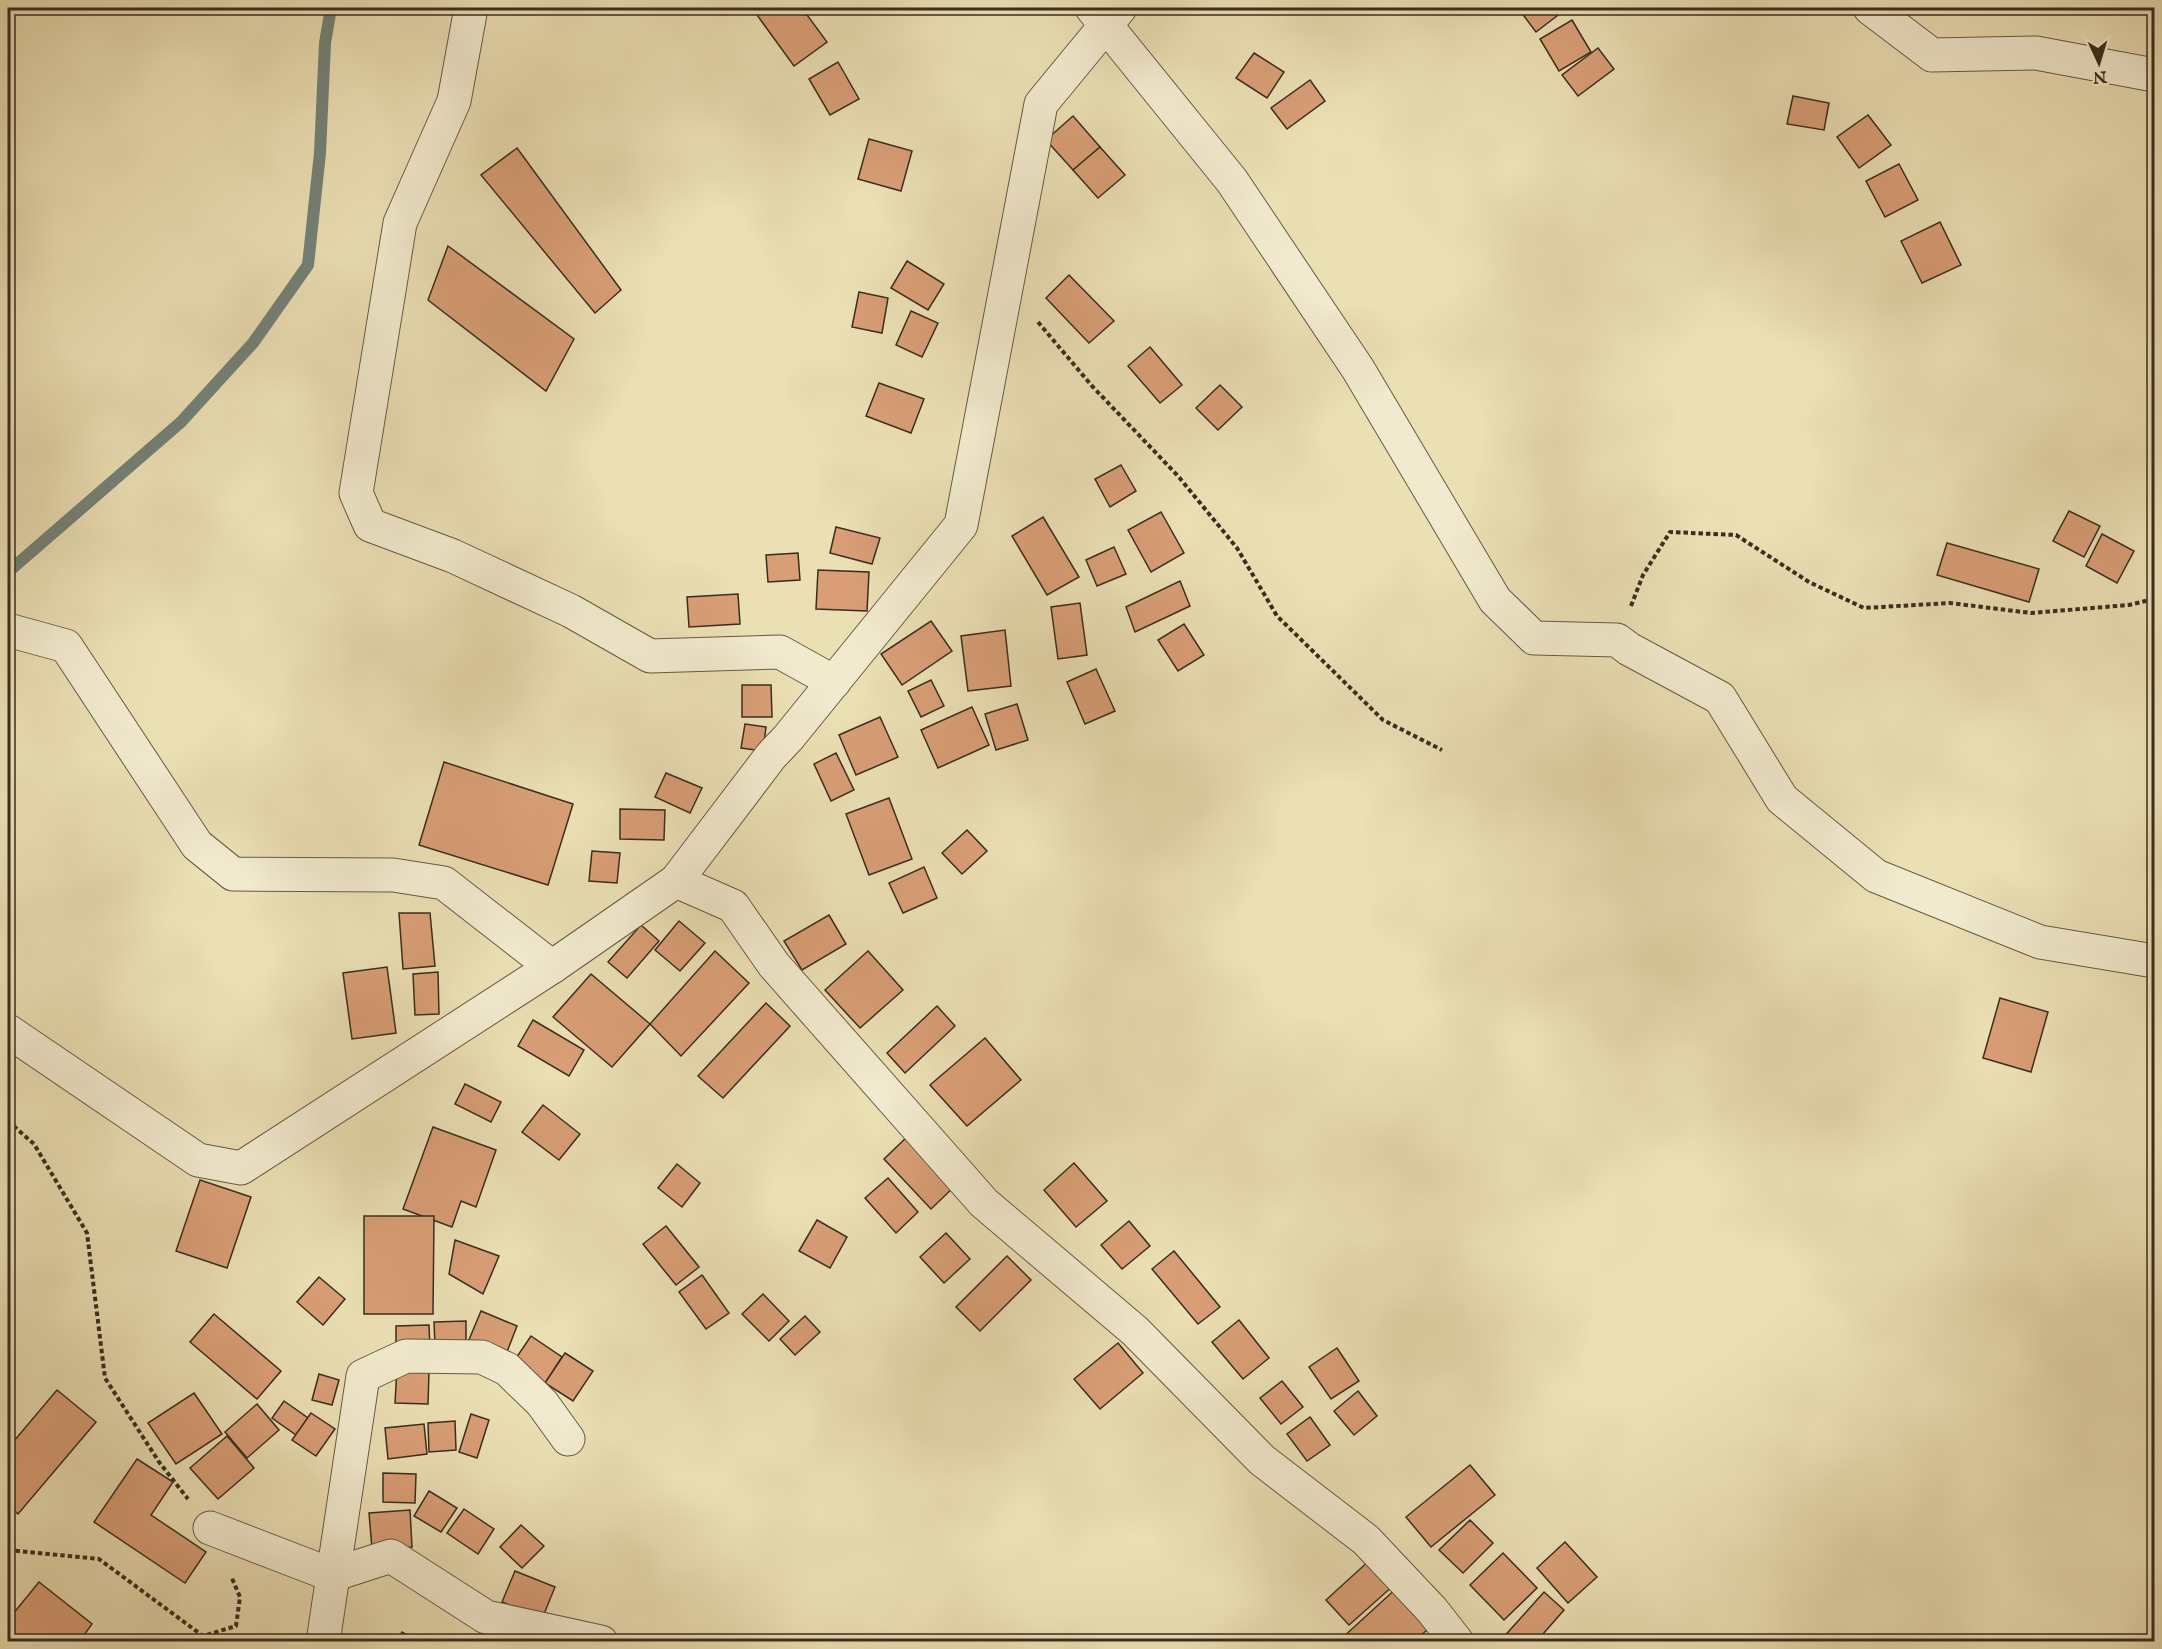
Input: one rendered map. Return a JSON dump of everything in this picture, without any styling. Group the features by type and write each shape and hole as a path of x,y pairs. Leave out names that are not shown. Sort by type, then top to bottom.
{"street":[{"path":"471,8 454,101 400,223 356,493 370,525 464,561 570,611 650,656 780,652 834,682"},
{"path":"1870,8 1932,55 2036,54 2154,75"},
{"path":"8,1031 198,1160 241,1168 552,967 676,881 771,756 961,525 1041,104 1106,13 1232,181 1358,369 1495,600 1534,638 1617,640 1629,649 1720,698 1782,799 1876,876 2040,942 2154,961"},
{"path":"8,630 66,646 197,844 233,874 393,875 444,883 552,967"},
{"path":"676,881 733,906 774,965 984,1203 1135,1331 1262,1460 1366,1540 1432,1610 1457,1641"},
{"path":"323,1641 363,1376 406,1356 482,1358 507,1368 542,1403 568,1439"},
{"path":"210,1528 332,1575 391,1556 486,1617 601,1641"}],"path":[{"path":"1007,285 1092,386 1178,476 1238,548 1277,616 1383,720 1442,750"},
{"path":"1617,640 1643,575 1670,532 1736,535 1809,582 1864,608 1950,603 2031,613 2129,605 2154,599"},
{"path":"8,1121 34,1144 87,1233 105,1378 159,1462 210,1528 240,1597 236,1626 203,1636 99,1559 8,1550"}],"building":[{"path":"767,8 802,8 827,42 794,66 757,15"},
{"path":"1518,8 1565,8 1566,9 1536,32"},
{"path":"1572,20 1591,52 1559,71 1540,39"},
{"path":"1598,48 1614,69 1578,96 1562,75"},
{"path":"1254,53 1284,72 1267,98 1236,78"},
{"path":"838,62 859,99 830,115 809,79"},
{"path":"1310,80 1325,101 1287,129 1271,108"},
{"path":"1793,96 1829,103 1824,130 1787,124"},
{"path":"1868,115 1891,145 1859,168 1837,137"},
{"path":"1073,116 1100,147 1073,170 1046,140"},
{"path":"869,139 912,151 901,191 858,179"},
{"path":"1100,147 1125,175 1098,198 1073,170"},
{"path":"517,148 621,290 595,313 481,175"},
{"path":"1899,164 1918,200 1885,217 1866,181"},
{"path":"1940,222 1961,265 1922,283 1901,241"},
{"path":"448,246 574,339 546,391 428,300"},
{"path":"907,261 944,284 928,310 891,288"},
{"path":"1069,275 1114,321 1089,343 1046,298"},
{"path":"859,292 888,298 882,333 852,327"},
{"path":"911,311 938,323 922,357 896,345"},
{"path":"1150,347 1182,385 1160,403 1128,366"},
{"path":"879,383 924,399 911,433 866,416"},
{"path":"1220,385 1242,407 1218,430 1196,408"},
{"path":"1121,465 1136,491 1110,507 1095,479"},
{"path":"2069,511 2100,526 2084,557 2053,541"},
{"path":"1161,512 1184,553 1151,572 1128,530"},
{"path":"1043,517 1079,577 1047,595 1012,536"},
{"path":"836,527 880,538 872,564 830,553"},
{"path":"2102,534 2134,551 2117,583 2086,566"},
{"path":"1947,543 2039,569 2029,602 1937,575"},
{"path":"1114,547 1126,574 1097,586 1086,560"},
{"path":"798,553 800,580 768,582 766,555"},
{"path":"818,570 869,572 867,611 816,609"},
{"path":"1180,581 1190,606 1135,632 1126,607"},
{"path":"738,594 740,624 689,627 687,597"},
{"path":"1080,603 1087,655 1058,659 1051,607"},
{"path":"931,621 952,651 902,685 881,654"},
{"path":"1184,624 1204,655 1178,671 1158,640"},
{"path":"1005,630 1011,686 968,691 961,636"},
{"path":"1096,669 1115,711 1085,724 1067,682"},
{"path":"931,680 944,706 921,717 908,691"},
{"path":"742,685 771,685 772,717 742,717"},
{"path":"1017,704 1028,740 996,750 985,714"},
{"path":"972,707 989,745 938,768 921,730"},
{"path":"880,717 898,757 856,775 839,735"},
{"path":"745,724 766,727 763,751 741,748"},
{"path":"836,753 854,790 831,801 814,764"},
{"path":"444,762 573,804 548,885 419,845"},
{"path":"666,773 702,788 690,813 655,797"},
{"path":"889,798 912,859 869,875 846,814"},
{"path":"620,809 665,810 664,840 620,839"},
{"path":"967,830 987,851 962,874 942,853"},
{"path":"592,851 620,853 617,883 589,881"},
{"path":"924,867 937,898 903,913 889,883"},
{"path":"399,913 430,913 435,966 403,969"},
{"path":"829,915 846,944 802,970 784,941"},
{"path":"679,921 705,943 680,971 655,950"},
{"path":"641,925 659,941 627,978 608,962"},
{"path":"715,951 749,983 681,1056 650,1024"},
{"path":"868,951 903,990 860,1028 825,990"},
{"path":"387,967 396,1033 352,1039 343,973"},
{"path":"438,972 439,1014 415,1015 413,974"},
{"path":"591,974 650,1024 612,1067 553,1017"},
{"path":"2000,998 2048,1012 2031,1072 1983,1058"},
{"path":"766,1003 790,1026 723,1098 698,1076"},
{"path":"937,1006 955,1026 905,1073 887,1053"},
{"path":"533,1020 584,1050 569,1076 518,1046"},
{"path":"985,1038 1021,1080 967,1126 930,1085"},
{"path":"465,1084 501,1102 491,1122 455,1104"},
{"path":"543,1105 580,1134 559,1160 522,1132"},
{"path":"433,1127 496,1150 476,1207 461,1201 452,1227 403,1209"},
{"path":"910,1134 957,1184 931,1209 884,1159"},
{"path":"1074,1163 1107,1201 1076,1227 1044,1190"},
{"path":"677,1164 700,1183 682,1207 658,1188"},
{"path":"888,1178 918,1212 896,1233 865,1198"},
{"path":"200,1180 251,1197 227,1268 176,1251"},
{"path":"364,1216 434,1216 433,1314 364,1314"},
{"path":"817,1220 847,1237 830,1268 799,1251"},
{"path":"1129,1221 1150,1246 1122,1269 1101,1245"},
{"path":"666,1226 699,1267 676,1285 643,1244"},
{"path":"946,1233 970,1259 944,1283 920,1257"},
{"path":"455,1240 499,1256 483,1294 449,1274"},
{"path":"1174,1251 1220,1307 1198,1324 1152,1269"},
{"path":"1007,1256 1031,1280 980,1331 956,1307"},
{"path":"702,1275 729,1313 706,1329 679,1292"},
{"path":"319,1277 345,1299 323,1325 297,1302"},
{"path":"763,1294 789,1321 769,1341 742,1314"},
{"path":"481,1311 517,1326 505,1357 468,1342"},
{"path":"214,1314 281,1371 257,1399 190,1342"},
{"path":"805,1316 820,1332 795,1355 780,1339"},
{"path":"1239,1320 1269,1358 1243,1379 1212,1342"},
{"path":"466,1321 466,1344 435,1345 434,1322"},
{"path":"429,1325 430,1348 396,1349 396,1326"},
{"path":"531,1336 562,1357 544,1385 512,1364"},
{"path":"1118,1343 1143,1373 1100,1409 1074,1379"},
{"path":"1337,1348 1359,1381 1331,1399 1309,1367"},
{"path":"565,1353 593,1371 573,1401 545,1383"},
{"path":"397,1369 429,1371 428,1404 395,1403"},
{"path":"319,1374 339,1380 332,1405 312,1400"},
{"path":"1282,1381 1303,1407 1281,1424 1260,1398"},
{"path":"57,1390 96,1422 18,1514 8,1505 8,1448"},
{"path":"1358,1391 1377,1416 1354,1435 1334,1411"},
{"path":"194,1393 222,1434 176,1464 148,1423"},
{"path":"284,1401 308,1418 296,1435 272,1418"},
{"path":"257,1404 279,1430 247,1458 225,1432"},
{"path":"311,1413 335,1429 316,1456 292,1440"},
{"path":"471,1414 489,1420 477,1458 459,1452"},
{"path":"1310,1417 1330,1445 1307,1461 1287,1434"},
{"path":"455,1421 456,1450 429,1452 428,1423"},
{"path":"424,1424 427,1454 388,1459 385,1428"},
{"path":"227,1436 254,1468 218,1499 190,1468"},
{"path":"137,1459 173,1482 151,1515 206,1552 185,1583 94,1522"},
{"path":"1470,1465 1495,1495 1431,1547 1406,1517"},
{"path":"383,1473 416,1474 415,1503 383,1502"},
{"path":"429,1491 457,1508 441,1532 414,1516"},
{"path":"464,1509 494,1529 478,1554 447,1533"},
{"path":"410,1510 412,1547 372,1549 369,1513"},
{"path":"1470,1520 1493,1543 1463,1573 1439,1550"},
{"path":"521,1525 544,1546 522,1568 500,1547"},
{"path":"1565,1542 1597,1577 1568,1603 1537,1568"},
{"path":"1503,1553 1537,1588 1504,1620 1470,1585"},
{"path":"1371,1559 1394,1585 1349,1625 1326,1600"},
{"path":"515,1571 555,1587 542,1619 502,1602"},
{"path":"39,1582 92,1624 79,1642 20,1642 8,1631 8,1620"},
{"path":"1399,1586 1433,1625 1413,1642 1345,1642 1342,1638"},
{"path":"1544,1592 1564,1610 1536,1642 1503,1642 1501,1640"},
{"path":"402,1632 419,1642 396,1642"},
{"path":"1587,1635 1596,1642 1583,1642"}],"waterway":[{"path":"8,572 181,422 253,343 308,265 320,153 325,43 331,8"}]}
